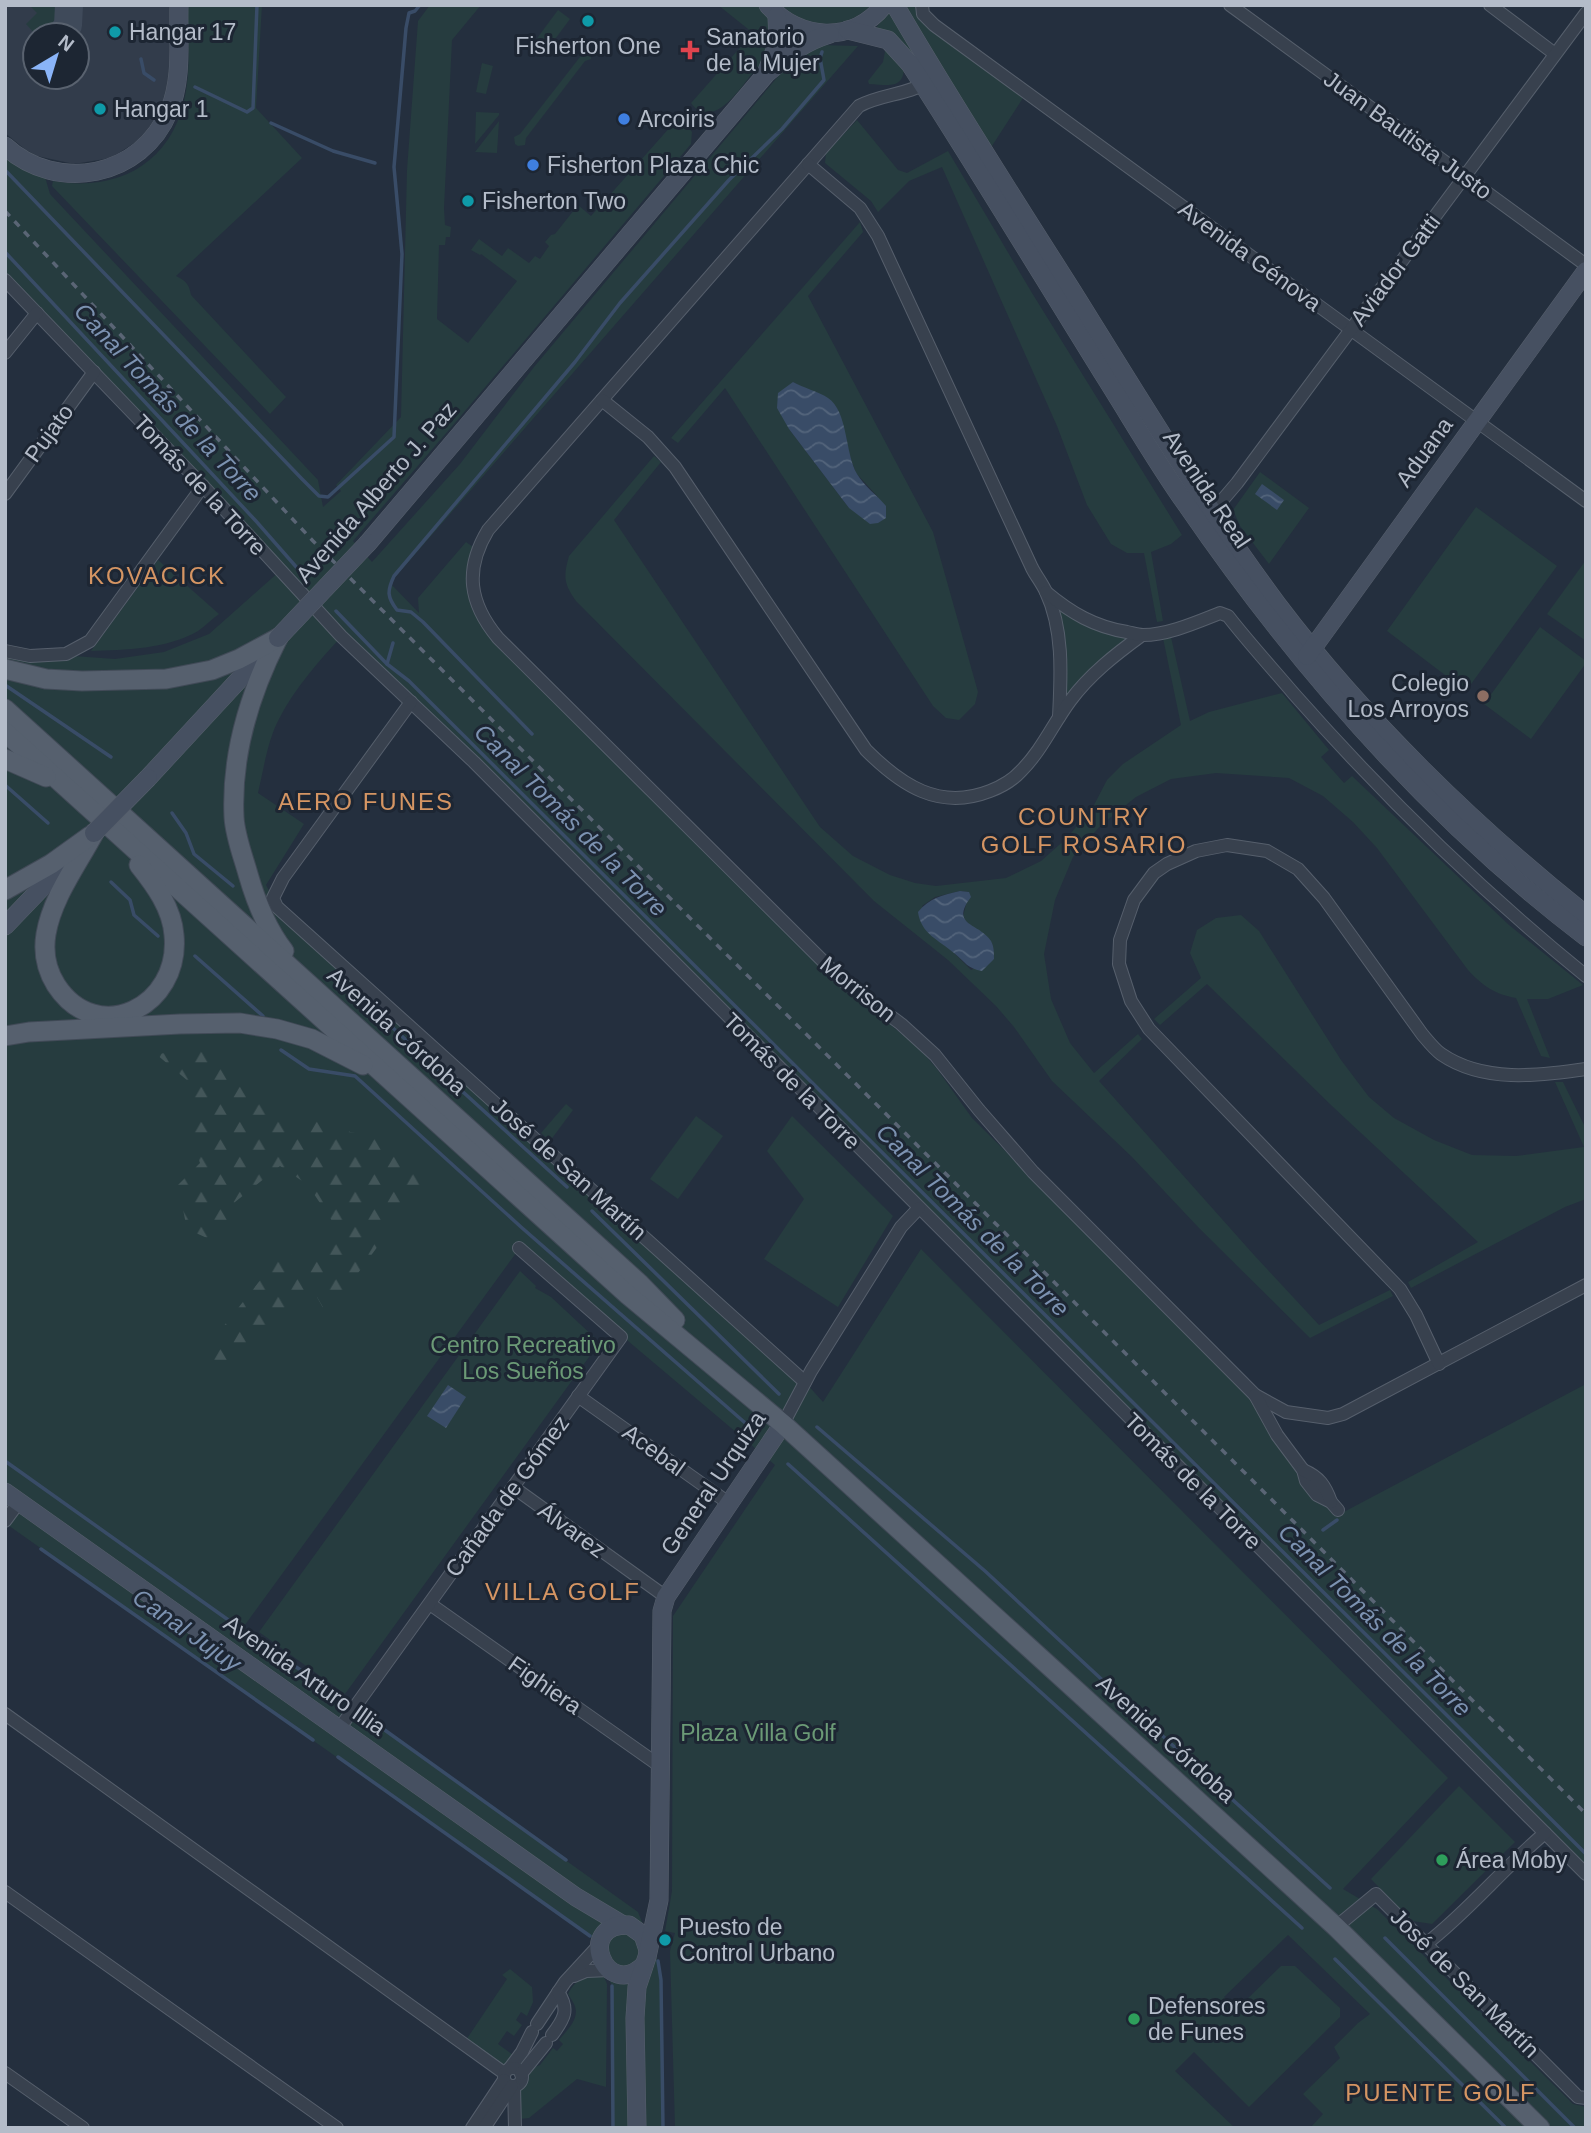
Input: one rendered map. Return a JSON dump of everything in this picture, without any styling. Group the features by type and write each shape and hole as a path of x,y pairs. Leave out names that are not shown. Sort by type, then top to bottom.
{"main road":[{"path":"5,146 43,170 69,174 111,169 135,155 155,135 169,112 177,85 179,5"},
{"name":"Avenida Alberto J. Paz","path":"5,926 368,543 766,74 809,40 839,32 870,19 884,5"},
{"name":"Avenida Real","path":"895,5 930,80 1137,428 1206,519 1259,606 1468,814 1586,915"},
{"name":"Avenida Alberto J. Paz","path":"766,74 778,42 772,10"},
{"name":"Avenida Real","path":"772,10 793,26 811,33 839,32 888,40 930,80"},
{"name":"Aduana","path":"1308,654 1586,271"},
{"path":"5,669 46,679 166,679 221,666 278,638"},
{"path":"278,638 253,692 240,740 234,820 254,897 272,936 318,992"},
{"name":"Avenida Real","path":"1308,654 1343,710 1402,774 1458,829 1548,908 1586,937"},
{"name":"Avenida Córdoba","path":"5,709 640,1284 750,1395"},
{"name":"Avenida Córdoba","path":"5,732 628,1295 783,1424 1336,1927 1540,2128"},
{"path":"5,759 74,794"},
{"path":"94,833 52,912 46,933 46,964 60,991 82,1009 95,1013 121,1014 145,1004 157,995 165,983 175,953 174,933 165,904 155,885 114,830"},
{"path":"5,890 51,864 94,833"},
{"path":"5,1036 29,1032 240,1023 277,1029 312,1040 394,1083"},
{"name":"General Urquiza","path":"637,2128 637,1987 659,1903 662,1611 666,1597 783,1424"},
{"name":"Avenida Arturo Illia","path":"12,1497 576,1897 626,1925"},
{"name":"Avenida Arturo Illia","path":"576,1897 600,1927 600,1942"},
{"path":"626,1925 643,1934 646,1957 631,1973 613,1972 601,1958 600,1942 611,1929 626,1925 644,1921 659,1903"},
{"name":"General Urquiza","path":"613,1972 629,1994 635,2018"}],"street":[{"name":"Avenida Génova","path":"922,5 923,14 934,25 1586,501"},
{"name":"Juan Bautista Justo","path":"1230,5 1586,265"},
{"path":"1490,5 1555,54"},
{"name":"Aviador Gatti","path":"1206,519 1237,483 1586,13"},
{"path":"930,80 859,106 602,400 648,437 675,467 866,750 891,774 931,794 956,799 980,795 1008,784 1036,755 1087,680 1142,635"},
{"path":"808,164 860,208 878,236 1032,568 1046,592 1056,624 1060,650 1059,718"},
{"name":"Tomás de la Torre","path":"5,280 203,486 341,636 474,762 1586,1874"},
{"path":"5,353 37,313"},
{"name":"Pujato","path":"5,494 94,372"},
{"name":"Morrison","path":"602,400 488,530 475,557 472,578 474,597 480,613 498,638 824,963 843,981 901,1024 935,1055 979,1111 1033,1172 1255,1395 1277,1435 1303,1470 1315,1475 1322,1483 1334,1506"},
{"path":"5,651 30,656 66,654 90,641 203,486"},
{"path":"1046,592 1086,621 1108,630 1142,635 1169,630 1220,613 1228,616 1338,744 1394,803 1462,869 1586,976"},
{"name":"José de San Martín","path":"411,702 283,878 274,898 277,907 805,1382"},
{"path":"1586,1069 1536,1075 1504,1075 1479,1071 1440,1054 1422,1034 1324,898 1298,869 1267,851 1227,845 1196,851 1154,873 1134,900 1120,940 1119,964 1131,1001 1149,1029 1400,1289 1416,1315 1438,1364 1586,1286"},
{"name":"General Urquiza","path":"783,1424 805,1382 901,1227 919,1208"},
{"name":"Cañada de Gómez","path":"339,1729 621,1337 519,1248"},
{"name":"Morrison","path":"1255,1395 1286,1412 1328,1418 1343,1414 1438,1364"},
{"name":"Acebal","path":"578,1396 730,1504"},
{"path":"1277,1435 1286,1412"},
{"name":"Álvarez","path":"513,1488 666,1597"},
{"path":"5,1521 12,1497"},
{"name":"Fighiera","path":"430,1604 660,1766"},
{"path":"5,1714 511,2078 515,2128"},
{"path":"1426,1944 1445,1930 1520,1854 1545,1833"},
{"path":"5,1892 337,2128"},
{"name":"José de San Martín","path":"1336,1927 1376,1894 1578,2097 1586,2098"},
{"path":"484,2128 532,2033 562,1987 600,1942"},
{"path":"562,1987 586,1971 613,1972"},
{"path":"472,2128 511,2078 537,2053 564,2018 566,2012 562,1987"},
{"path":"532,2033 537,2053"},
{"path":"5,2073 83,2128"}],"shaded area":[{"path":"5,5 171,5 173,71 164,108 142,138 111,158 74,164 37,156 5,133"}],"green space":[{"path":"29,5 61,5 59,21 29,21 37,13"},
{"path":"188,5 262,5 256,108 302,158 176,276 186,283 191,295 286,397 270,414 52,186 53,181 100,182 122,176 140,167 157,153 170,136 180,115 186,91 189,59"},
{"name":"Plaza Villa Golf","path":"430,5 481,5 452,40 444,208 445,225 451,227 450,237 446,237 445,245 439,245 437,319 468,343 517,281 481,254 471,250 479,239 502,256 508,248 529,263 535,256 540,259 549,246 545,242 555,234 578,205 591,216 680,116 692,132 691,144 353,541 372,562 460,464 534,367 786,67 820,45 858,46 390,583 419,613 418,598 466,542 473,547 467,576 470,600 497,645 822,969 920,1049 972,1118 1255,1400 1338,1515 1586,1384 1586,1874 342,636 292,697 279,719 269,746 258,793 304,824 266,885 273,898 805,1382 823,1402 921,1249 1448,1778 1343,1889 1377,1909 1573,2104 1586,2107 1586,2128 1310,2128 1323,2114 1303,2094 1340,2058 1334,2047 1370,2014 1288,1935 1224,1997 1237,2009 1281,1966 1295,1966 1340,2008 1340,2017 1249,2107 1194,2052 1175,2071 1235,2128 675,2128 670,1951 675,1933 665,1931 672,1891 673,1616 775,1465 519,1249 242,1629 638,1912 658,1961 661,1980 663,2128 613,2128 612,1986 590,1936 5,1523 5,651 115,659 164,652 209,634 280,571 5,280 5,146 43,170 50,194 318,480 323,507 341,491 336,485 401,417 407,170 418,21"},
{"path":"718,5 760,5 775,27 762,63 732,99 716,111 707,113 691,103 753,33"},
{"path":"781,5 871,5 850,19 826,24 802,19"},
{"path":"905,5 914,5 918,16 929,28 1023,98 990,149"},
{"path":"892,8 932,73 875,29"},
{"path":"558,10 570,19 547,50 535,41"},
{"path":"886,46 904,64 902,78 894,84 869,84 868,81 883,62"},
{"path":"586,49 591,53 591,59 585,61 526,138 525,145 515,144 514,137 520,134 580,57 581,51"},
{"path":"482,63 493,66 486,94 476,92"},
{"path":"476,112 499,115 475,144"},
{"path":"857,120 898,170 907,173 948,151 1032,293 1182,535 1171,544 1151,552 1163,621 1157,622 1144,553 1127,553 1111,544 1087,505 1057,426 942,167 909,181 878,212 871,201 825,163 826,153"},
{"path":"499,121 497,153 475,152"},
{"path":"860,222 863,232 808,296 933,532 978,692 975,704 959,720 946,718 933,706 725,388 678,443 671,438","holes":["793,382 807,390 846,437 856,473 878,497 849,508 789,429"]},
{"path":"654,456 661,462 614,520 820,827 853,856 890,875 915,883 936,886 1006,878 1041,861 1067,838 1094,805 1107,780 1123,764 1181,725 1163,638 1171,637 1190,721 1209,712 1282,693 1329,750 1321,757 1344,783 1352,776 1509,925 1583,985 1548,999 1527,999 1550,1058 1541,1056 1516,998 1489,988 1468,970 1377,848 1353,822 1323,796 1289,778 1216,773 1171,779 1136,797 1101,825 1073,857 1055,900 1044,954 1051,999 1070,1043 1094,1073 1138,1034 1142,1039 1099,1081 1319,1325 1390,1290 1393,1296 1310,1338 1132,1157 1052,1081 996,1006 948,960 874,901 576,601 566,580 569,556","holes":["960,891 969,892 963,917 987,938 994,959 971,970 954,953 922,906 935,897"]},
{"path":"1260,472 1309,508 1269,564 1240,526 1233,510"},
{"path":"1476,507 1557,566 1466,691 1387,631"},
{"path":"158,560 219,614 198,631 173,642 91,651"},
{"path":"1586,560 1586,641 1547,614"},
{"path":"1063,611 1092,628 1125,637 1124,644 1067,697 1064,697 1057,613"},
{"path":"1540,627 1586,663 1531,739 1484,704"},
{"path":"1241,915 1259,931 1341,1060 1369,1097 1394,1118 1434,1140 1472,1155 1516,1156 1584,1147 1555,1082 1563,1082 1586,1129 1586,1199 1565,1207 1411,1288 1408,1282 1478,1242 1332,1106 1207,984 1160,1025 1154,1019 1201,978 1190,953 1197,930 1216,918"},
{"path":"219,1048 240,1079 293,1119 337,1116 350,1132 383,1138 388,1152 429,1177 327,1315 313,1290 257,1348 217,1374 196,1361 281,1254 316,1257 340,1233 308,1185 280,1166 235,1202 228,1224 207,1238 187,1229 178,1185 200,1163 189,1134 194,1117 188,1081 156,1054"},
{"path":"566,1104 573,1110 550,1141 541,1133"},
{"path":"696,1116 723,1136 678,1199 650,1179"},
{"path":"792,1116 893,1216 838,1307 764,1259 804,1199 767,1151"},
{"name":"Centro Recreativo Los Sueños","path":"520,1271 535,1288 551,1297 595,1338 597,1346 345,1694 259,1632"},
{"name":"Área Moby","path":"1459,1786 1515,1842 1432,1924 1412,1921 1371,1879"},
{"path":"510,1969 532,1987 533,2002 527,2016 521,2012 516,2020 522,2025 514,2036 507,2031 498,2044 513,2055 507,2064 501,2065 466,2040 507,1979 502,1975"},
{"path":"600,1975 607,1984 606,2087 577,2079 529,2118 519,2119 518,2093 527,2080 527,2070 540,2065 553,2048 557,2051 563,2044 559,2040 576,2014 568,1994 581,1979"}],"water":[{"path":"793,382 828,398 834,404 843,422 853,466 863,483 886,506 886,518 870,524 849,508 789,429 777,408 778,393"},
{"path":"1262,484 1284,500 1277,510 1255,494"},
{"path":"960,891 969,892 971,897 965,906 965,919 986,935 993,945 994,959 982,971 970,967 932,936 920,920 918,912 927,903"},
{"path":"448,1385 466,1397 446,1428 427,1416"}],"waterway":[{"path":"195,87 247,112 253,108 257,5"},
{"path":"5,170 302,479 319,496 328,497 394,437 402,254 394,167 406,28 409,13 420,5"},
{"path":"532,734 423,622 411,612 397,610 391,601 389,590 394,576 575,362 620,303 729,180 782,129 824,80 820,58 822,52"},
{"path":"141,59 144,73 154,80"},
{"path":"271,123 333,151 375,163"},
{"name":"Canal Tomás de la Torre","path":"5,252 305,577"},
{"name":"Canal Tomás de la Torre","path":"336,611 1586,1854"},
{"path":"387,664 393,643"},
{"path":"5,685 111,757"},
{"path":"5,785 48,823"},
{"path":"172,813 186,833 194,854 233,886"},
{"path":"111,882 130,900 134,915 158,936"},
{"path":"195,956 263,1016"},
{"path":"336,976 567,1187"},
{"path":"281,1050 309,1069 355,1076 521,1227 751,1428"},
{"path":"592,1211 779,1394"},
{"path":"817,1427 985,1571 1330,1888"},
{"path":"5,1461 234,1624"},
{"path":"788,1464 1302,1928"},
{"path":"1323,1530 1337,1520"},
{"name":"Canal Jujuy","path":"41,1549 313,1740"},
{"path":"249,1634 349,1704"},
{"path":"361,1713 566,1860"},
{"name":"Canal Jujuy","path":"338,1757 590,1936"},
{"path":"1385,1938 1575,2128"},
{"path":"1335,1959 1506,2128"},
{"path":"658,1961 661,1980 663,2128"},
{"name":"Canal Jujuy","path":"612,1986 613,2128"}],"taxiway":[{"path":"68,21 69,5"}],"railway":[{"path":"5,211 313,541 1586,1814"}],"place":[{"name":"Fisherton One","path":"588,21"},
{"name":"Hangar 17","path":"115,32"},
{"name":"Sanatorio de la Mujer","path":"690,50"},
{"name":"Hangar 1","path":"100,109"},
{"name":"Arcoiris","path":"624,119"},
{"name":"Fisherton Plaza Chic","path":"533,165"},
{"name":"Fisherton Two","path":"468,201"},
{"name":"Colegio Los Arroyos","path":"1483,696"},
{"name":"Área Moby","path":"1442,1860"},
{"name":"Puesto de Control Urbano","path":"665,1940"},
{"name":"Defensores de Funes","path":"1134,2019"}],"district":[{"name":"KOVACICK","path":"157,575"},
{"name":"AERO FUNES","path":"366,801"},
{"name":"COUNTRY GOLF ROSARIO","path":"1084,830"},
{"name":"VILLA GOLF","path":"563,1591"},
{"name":"PUENTE GOLF","path":"1441,2092"}]}
